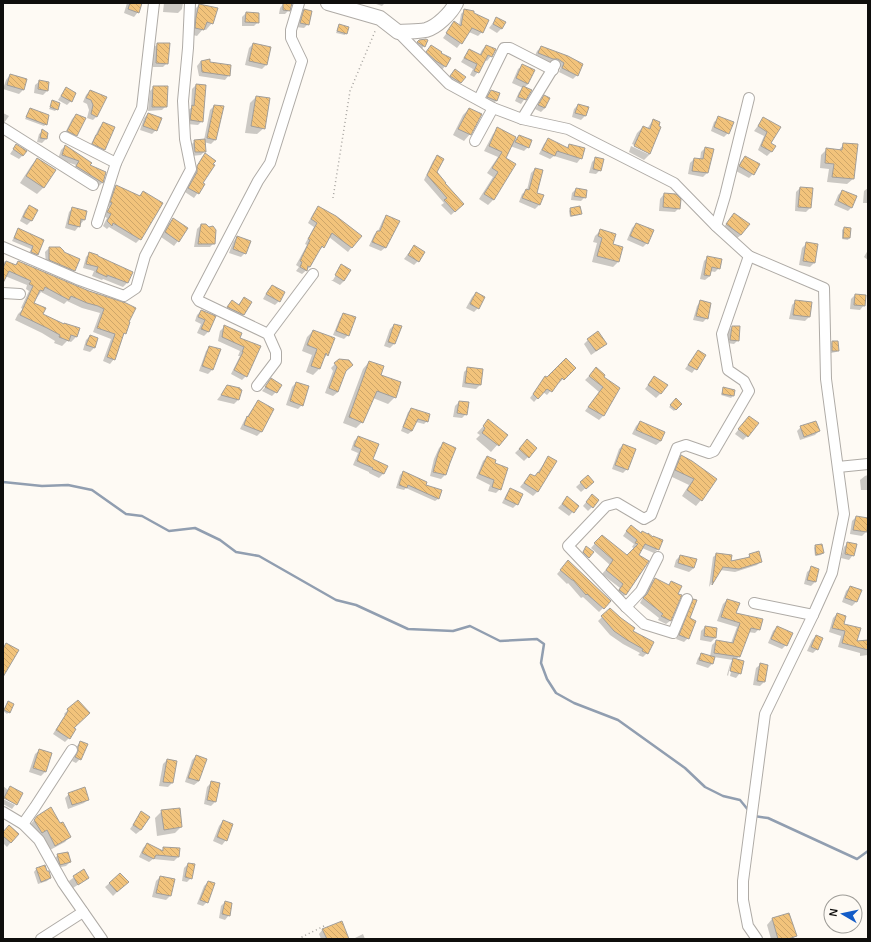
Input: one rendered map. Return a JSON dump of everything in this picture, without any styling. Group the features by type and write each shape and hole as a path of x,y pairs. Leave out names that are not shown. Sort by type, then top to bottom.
{"street":[{"path":"97,223 116,163 142,108 154,3"},
{"path":"3,247 77,279 124,296 136,288 145,256 191,169 185,139 183,101 188,48 190,3"},
{"path":"257,386 276,361 276,352 268,334 199,302 197,298 258,182 270,163 302,61 290,38 299,3"},
{"path":"328,3 380,18 398,32 449,84 493,108 522,119 568,129 674,183 716,226 749,256 824,288 826,379 844,514 832,573 765,714 759,750 754,801 743,881 743,900 748,926 757,939"},
{"path":"398,32 426,30 435,25 454,8 456,3"},
{"path":"479,99 504,48 510,48 554,67 522,119"},
{"path":"716,226 725,196 749,98"},
{"path":"475,140 493,108"},
{"path":"3,128 93,185"},
{"path":"65,137 116,163"},
{"path":"77,175 107,191"},
{"path":"687,600 673,633 644,624 568,546 606,506 617,503 644,518 651,515 677,448 686,445 709,453 714,451 749,391 744,381 728,370 722,334 749,256"},
{"path":"268,334 314,274"},
{"path":"3,293 20,294"},
{"path":"838,468 868,464"},
{"path":"626,607 641,591 658,557"},
{"path":"754,603 813,615"},
{"path":"22,824 35,807 72,750"},
{"path":"3,812 22,824 39,840 63,883 102,939"},
{"path":"41,939 83,912"}],"path":[{"path":"333,198 350,91 380,18"},
{"path":"298,939 326,925"}],"building":[{"path":"130,3 142,3 139,13 128,9"},
{"path":"283,3 292,3 290,11 283,10"},
{"path":"199,4 218,8 213,24 207,22 204,30 195,28"},
{"path":"304,9 312,11 309,25 300,23"},
{"path":"464,9 474,11 474,13 489,20 483,33 472,28 462,44 446,33 454,21 461,26"},
{"path":"246,12 259,13 259,23 245,22"},
{"path":"496,17 506,22 502,29 493,24"},
{"path":"339,24 349,27 347,34 337,31"},
{"path":"419,40 428,40 425,47 417,42"},
{"path":"157,43 170,43 168,64 156,63"},
{"path":"253,43 271,47 267,65 249,61"},
{"path":"431,45 442,52 441,53 451,58 446,67 426,52"},
{"path":"486,45 496,49 492,57 488,55 479,73 474,71 477,64 464,58 469,49 481,55"},
{"path":"541,46 568,56 583,64 578,76 562,68 564,63 558,59 553,59 538,53"},
{"path":"210,59 210,62 231,65 230,76 202,72 201,61"},
{"path":"522,64 535,70 528,84 516,78"},
{"path":"455,69 466,77 461,83 450,76"},
{"path":"10,74 27,79 24,90 7,85"},
{"path":"39,80 49,82 48,91 38,89"},
{"path":"196,84 206,85 203,122 190,120 192,105 194,106"},
{"path":"153,86 168,86 167,107 152,107"},
{"path":"523,86 532,90 526,100 518,97"},
{"path":"66,87 76,93 72,102 61,96"},
{"path":"90,90 107,97 97,117 91,114 93,105 91,100 86,98"},
{"path":"491,90 500,93 497,101 487,97"},
{"path":"544,95 550,98 545,108 538,105"},
{"path":"256,96 270,98 265,129 251,126"},
{"path":"52,100 60,103 58,110 50,107"},
{"path":"578,104 589,107 586,116 575,113"},
{"path":"214,105 224,106 216,140 207,138"},
{"path":"30,108 49,115 47,125 26,117"},
{"path":"469,108 482,114 471,135 458,129"},
{"path":"148,113 162,118 157,131 143,126"},
{"path":"76,114 86,118 77,136 67,131"},
{"path":"718,116 734,122 729,134 714,127"},
{"path":"763,117 781,127 771,143 776,146 772,152 761,146 767,132 758,126"},
{"path":"653,119 660,122 659,126 661,127 650,154 634,146 643,126 650,129"},
{"path":"103,122 115,127 105,150 92,144"},
{"path":"497,127 516,137 506,158 516,164 494,200 484,194 498,172 492,168 502,152 489,146"},
{"path":"42,129 48,133 47,139 40,138"},
{"path":"519,135 532,140 529,148 515,142"},
{"path":"548,138 568,148 569,144 585,148 582,159 557,151 555,156 542,150"},
{"path":"205,139 206,152 195,152 194,140"},
{"path":"843,143 858,144 854,179 832,177 834,164 825,163 826,148 842,150"},
{"path":"16,144 27,151 23,156 13,149"},
{"path":"65,145 92,163 90,165 106,172 103,183 76,166 79,161 62,155"},
{"path":"705,147 714,149 708,173 692,171 694,158 703,159"},
{"path":"205,153 216,161 203,183 205,184 199,194 188,188 197,172 197,166"},
{"path":"437,155 444,159 437,172 464,204 455,212 444,200 447,198 427,175"},
{"path":"745,156 760,164 754,175 739,166"},
{"path":"595,157 604,159 601,171 593,169"},
{"path":"37,158 56,170 44,188 26,176"},
{"path":"535,168 543,170 537,193 544,195 540,205 522,198 526,189 529,190"},
{"path":"116,185 140,196 143,191 163,203 141,240 113,223 112,226 107,221 111,214 107,212 112,203 110,202"},
{"path":"800,187 813,188 811,208 798,207"},
{"path":"576,188 587,190 586,198 574,196"},
{"path":"842,190 857,196 852,208 838,201"},
{"path":"664,193 676,194 681,199 680,209 663,207"},
{"path":"29,205 38,210 32,221 23,217"},
{"path":"318,206 336,216 362,236 352,248 332,233 324,248 322,246 310,267 308,266 307,271 300,267 302,262 300,261 310,240 308,239 317,223 311,219"},
{"path":"580,206 582,214 571,216 570,208"},
{"path":"72,207 87,211 85,220 81,219 80,227 68,224"},
{"path":"734,213 750,224 741,235 726,224"},
{"path":"386,215 400,221 386,248 372,242 377,231 380,231"},
{"path":"173,218 188,228 179,242 165,232"},
{"path":"636,223 654,230 648,244 630,236"},
{"path":"201,224 206,224 209,227 213,226 216,230 215,244 198,244"},
{"path":"844,227 851,228 850,238 843,238"},
{"path":"18,228 44,240 38,255 31,252 33,246 14,238"},
{"path":"600,229 616,234 613,244 623,247 619,262 597,256 602,238 598,236"},
{"path":"237,236 251,241 246,254 233,249"},
{"path":"806,242 818,244 815,263 803,261"},
{"path":"414,245 425,252 419,262 408,255"},
{"path":"49,247 60,247 64,252 80,259 75,271 49,260"},
{"path":"89,252 133,272 128,283 96,272 98,267 86,264"},
{"path":"707,256 722,259 720,269 712,267 710,276 704,275"},
{"path":"6,261 16,265 18,261 89,291 126,303 136,308 129,322 126,334 124,333 115,360 107,357 115,334 97,328 104,309 98,306 71,296 69,300 45,287 43,291 40,290 34,303 46,308 43,314 64,324 80,328 77,337 71,335 69,341 20,315 33,286 29,284 31,281 9,271 3,283 3,268"},
{"path":"341,264 351,270 344,281 335,275"},
{"path":"272,285 285,292 280,302 266,294"},
{"path":"476,292 485,297 479,309 470,304"},
{"path":"855,294 866,295 865,306 854,305"},
{"path":"244,297 252,302 244,315 227,307 232,300 239,305"},
{"path":"700,300 711,303 708,319 696,316"},
{"path":"795,300 812,302 810,317 793,315"},
{"path":"201,310 216,316 209,332 201,329 205,320 198,317"},
{"path":"343,313 356,317 349,336 336,331"},
{"path":"394,324 402,326 395,344 388,342"},
{"path":"224,325 242,333 240,338 261,346 247,377 234,370 244,347 222,337"},
{"path":"732,326 740,326 739,341 730,340"},
{"path":"313,330 335,338 328,356 326,353 320,369 311,366 317,349 307,345"},
{"path":"598,331 607,344 596,351 587,339"},
{"path":"90,335 98,338 95,348 86,345"},
{"path":"832,341 838,341 839,351 832,351"},
{"path":"209,346 221,349 213,370 202,366"},
{"path":"698,350 706,355 697,370 688,365"},
{"path":"566,358 576,368 564,380 562,378 552,392 547,389 538,399 533,394 545,376 547,377"},
{"path":"339,359 349,360 353,365 346,371 338,392 329,388 337,367 334,363"},
{"path":"369,361 384,366 381,375 401,382 396,398 377,391 363,423 349,417"},
{"path":"467,367 483,369 481,385 465,383"},
{"path":"596,367 605,375 604,377 620,388 604,416 588,407 603,387 589,376"},
{"path":"654,376 668,385 661,394 648,385"},
{"path":"271,378 282,385 277,393 265,387"},
{"path":"296,382 309,386 303,406 290,401"},
{"path":"227,385 240,388 242,390 239,400 221,395"},
{"path":"723,387 735,390 734,396 722,394"},
{"path":"676,398 682,404 676,410 670,405"},
{"path":"258,400 274,409 262,432 244,425 247,416 248,417"},
{"path":"459,401 469,402 467,415 457,413"},
{"path":"411,408 430,414 428,422 418,419 412,431 403,427"},
{"path":"749,416 759,423 748,437 738,429"},
{"path":"488,419 508,435 499,446 482,433 485,428 483,426"},
{"path":"640,421 665,432 661,441 636,430"},
{"path":"816,421 820,431 804,437 800,426"},
{"path":"358,436 379,444 373,459 388,466 384,474 357,461 361,449 354,446"},
{"path":"527,439 537,448 529,458 519,449"},
{"path":"443,442 456,448 446,475 433,472"},
{"path":"623,444 636,449 628,470 615,465"},
{"path":"681,455 717,479 702,501 687,490 694,479 675,470"},
{"path":"487,456 496,460 495,463 508,468 501,490 492,487 494,480 479,474"},
{"path":"548,456 557,461 538,492 524,483 530,474 535,476 538,472 539,473"},
{"path":"403,471 427,482 426,485 442,490 439,499 408,485 407,488 399,485"},
{"path":"588,475 594,482 586,489 580,482"},
{"path":"510,488 523,494 518,505 505,499"},
{"path":"592,494 599,500 593,508 586,502"},
{"path":"567,496 579,506 574,513 562,504"},
{"path":"856,516 868,518 867,532 853,530"},
{"path":"631,525 641,533 642,531 663,540 659,550 645,544 639,555 649,561 626,595 619,590 623,584 606,570 613,560 594,543 602,535 627,555 638,544 635,543 637,540 626,531"},
{"path":"847,542 857,544 854,556 845,554"},
{"path":"822,544 824,553 816,555 815,545"},
{"path":"586,546 594,552 589,558 583,552"},
{"path":"759,551 762,562 739,569 723,567 712,585 716,553 732,555 731,561 750,557 749,554"},
{"path":"680,555 697,559 694,568 678,563"},
{"path":"568,560 611,601 604,609 587,594 586,595 573,580 560,570"},
{"path":"811,566 819,569 816,582 807,580"},
{"path":"655,578 669,585 671,581 682,586 678,594 682,595 671,621 661,616 663,614 643,598 647,594"},
{"path":"850,586 862,590 857,602 845,598"},
{"path":"693,599 697,600 690,618 696,621 689,639 679,635"},
{"path":"727,599 740,603 736,613 763,619 760,630 751,628 740,657 714,653 716,640 733,643 740,623 721,617"},
{"path":"610,608 635,628 633,631 654,642 648,654 642,651 643,649 614,631 601,616"},
{"path":"837,613 846,616 844,624 861,628 857,641 868,640 868,650 842,643 845,631 832,628"},
{"path":"705,626 717,628 716,638 704,636"},
{"path":"777,626 793,633 787,646 771,639"},
{"path":"816,635 823,638 818,650 811,647"},
{"path":"6,643 19,650 3,677 3,649"},
{"path":"701,653 715,657 713,664 699,660"},
{"path":"733,658 744,661 741,674 730,671"},
{"path":"760,663 768,665 765,682 757,681"},
{"path":"78,700 90,713 74,728 76,729 70,739 56,730 68,711 67,709"},
{"path":"8,701 14,704 10,713 4,710"},
{"path":"80,741 88,744 81,760 75,757"},
{"path":"39,749 52,753 46,772 33,768"},
{"path":"196,755 207,759 199,781 188,778"},
{"path":"167,759 177,761 173,783 163,782"},
{"path":"211,781 220,783 216,802 207,800"},
{"path":"10,786 23,793 17,805 4,798"},
{"path":"85,787 89,800 72,805 68,793"},
{"path":"51,807 60,823 63,822 71,837 55,846 47,830 42,833 34,820 37,816"},
{"path":"180,808 182,827 164,830 161,810"},
{"path":"141,811 150,817 141,830 133,825"},
{"path":"223,820 233,824 227,841 217,837"},
{"path":"9,825 19,834 11,843 3,836 3,832"},
{"path":"147,843 163,851 163,847 180,848 179,857 156,855 154,859 142,853"},
{"path":"68,852 71,862 60,865 57,854"},
{"path":"188,863 195,864 192,879 185,877"},
{"path":"45,865 51,878 41,882 36,868"},
{"path":"84,869 89,878 78,885 73,876"},
{"path":"120,873 129,882 117,892 109,883"},
{"path":"160,876 175,879 171,896 156,893"},
{"path":"208,881 215,883 208,903 200,900"},
{"path":"225,901 232,903 230,916 222,914"},
{"path":"789,913 797,936 788,939 778,939 772,918"},
{"path":"342,921 349,939 327,939 322,929"}],"waterway":[{"path":"3,482 42,486 68,485 92,490 126,514 142,516 169,531 195,528 220,540 236,552 259,556 336,600 356,605 408,629 453,631 470,626 500,641 537,639 544,644 541,663 547,679 556,693 574,703 618,720 685,768 705,787 723,796 740,800 749,811"},
{"path":"754,816 768,818 857,859 868,851"}]}
